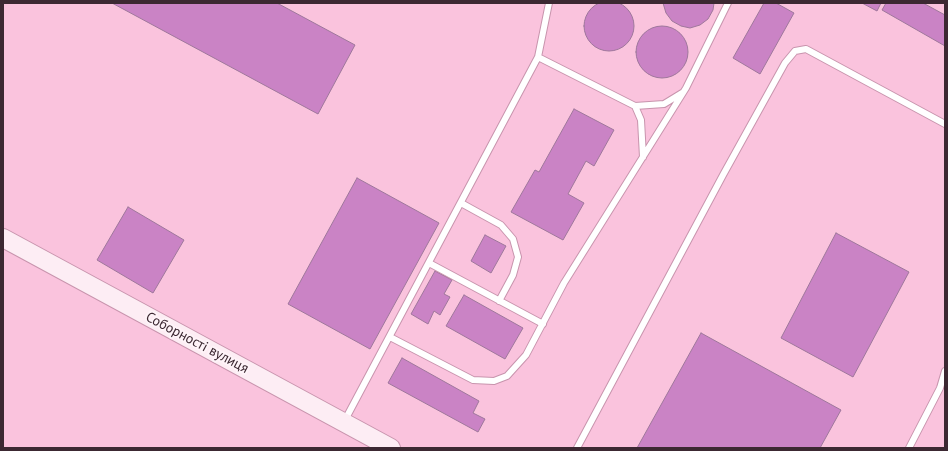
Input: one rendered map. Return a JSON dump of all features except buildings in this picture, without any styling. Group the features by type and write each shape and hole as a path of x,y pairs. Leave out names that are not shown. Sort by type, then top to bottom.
{"street":[{"name":"Соборності вулиця","path":"3,238 391,448"}],"lane":[{"path":"344,422 538,57 549,3"},
{"path":"390,337 473,380 494,382 507,376 526,354 564,284 684,91 728,3"},
{"path":"577,448 727,168 785,63 795,51 806,49 945,124"},
{"path":"538,57 635,106 664,104 684,91"},
{"path":"635,106 641,120 643,157"},
{"path":"461,203 501,225 513,239 518,257 513,275 499,301"},
{"path":"429,263 543,324"},
{"path":"909,448 940,388 945,371"}]}
